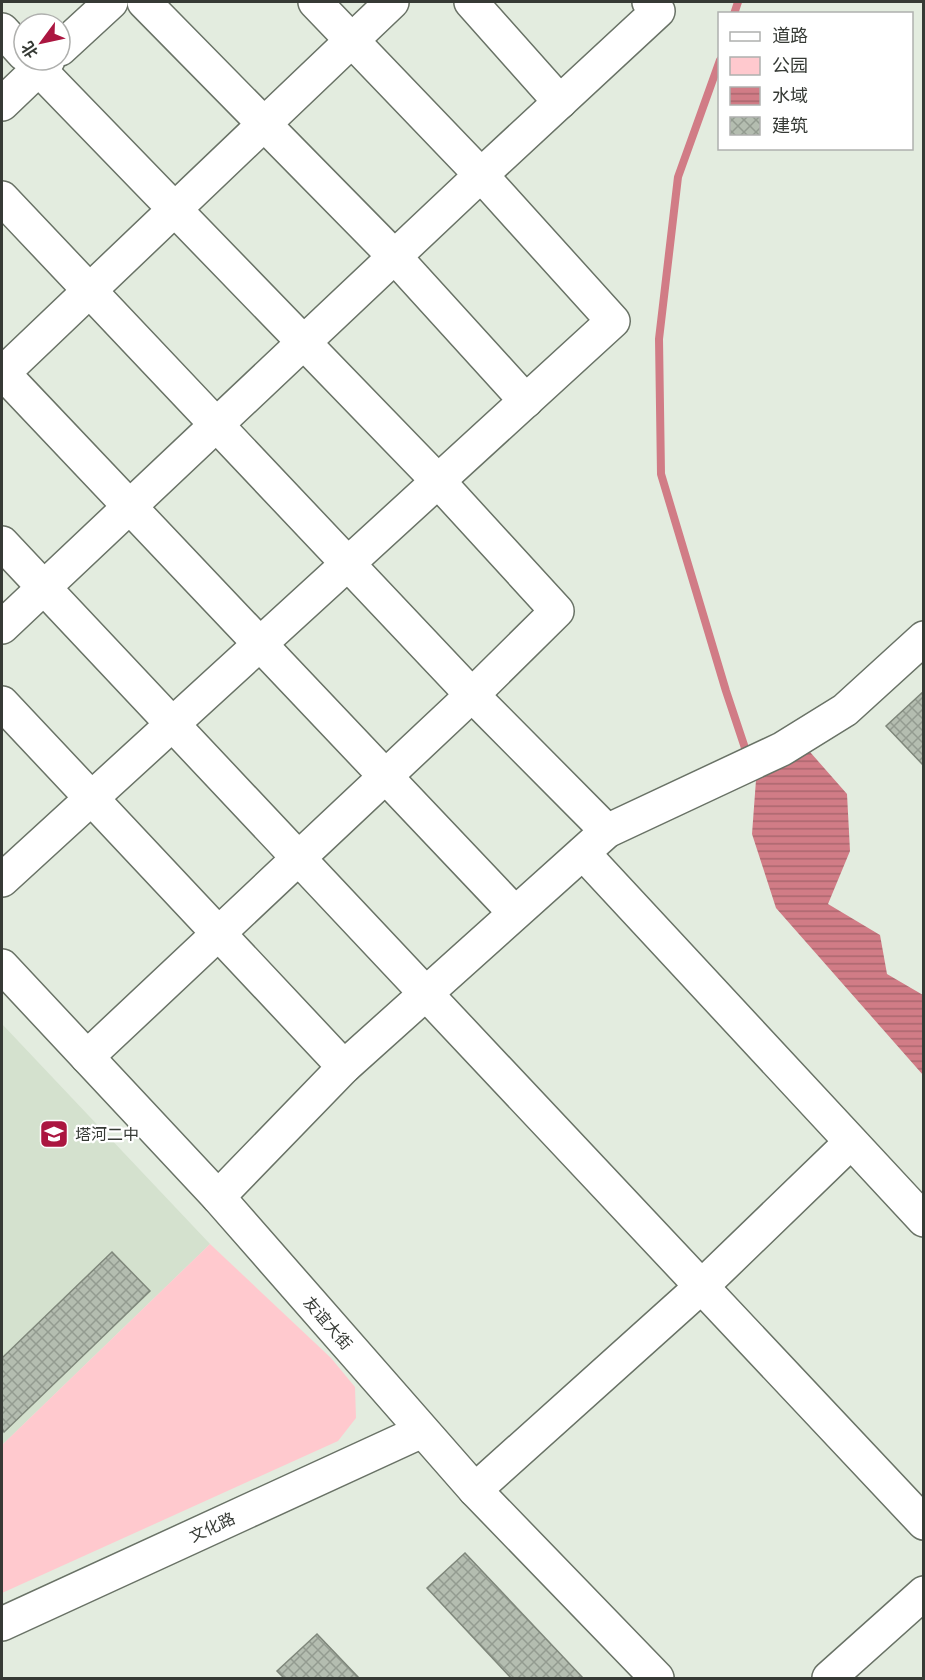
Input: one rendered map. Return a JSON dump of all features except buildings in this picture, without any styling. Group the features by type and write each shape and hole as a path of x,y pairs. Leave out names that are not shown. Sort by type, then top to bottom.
{"street":[{"path":"72,33 111,2"},
{"path":"144,2 394,256 526,401"},
{"path":"2,880 90,797 613,321 480,175 315,2"},
{"path":"392,2 2,373 515,913"},
{"path":"471,2 560,102"},
{"path":"2,627 480,175 658,11 649,2"},
{"path":"2,104 28,72"},
{"path":"52,72 174,209 438,481 557,611 299,859 87,1057"},
{"path":"2,198 472,694 851,1142 924,1220"},
{"path":"2,543 924,1523"},
{"path":"218,1197 344,1067 595,842 782,749 845,710 924,638"},
{"path":"2,703 344,1067"},
{"name":"友谊大街","path":"2,966 218,1197 475,1490 657,1678"},
{"path":"475,1490 702,1286 851,1142"},
{"name":"文化路","path":"2,1624 422,1431"},
{"path":"829,1678 924,1593"}],"shaded area":[{"name":"塔河二中","path":"2,1024 210,1244 2,1445"}],"green space":[{"path":"210,1244 331,1358 355,1387 356,1418 338,1441 2,1593 2,1445"}],"water":[{"path":"803,744 847,794 850,851 828,904 880,935 887,974 923,995 923,1075 776,908 752,834 756,780"}],"waterway":[{"path":"735,12 738,2"},
{"path":"718,66 678,177 659,339 661,474 748,757"}],"place":[{"name":"塔河二中","path":"54,1134"}]}
